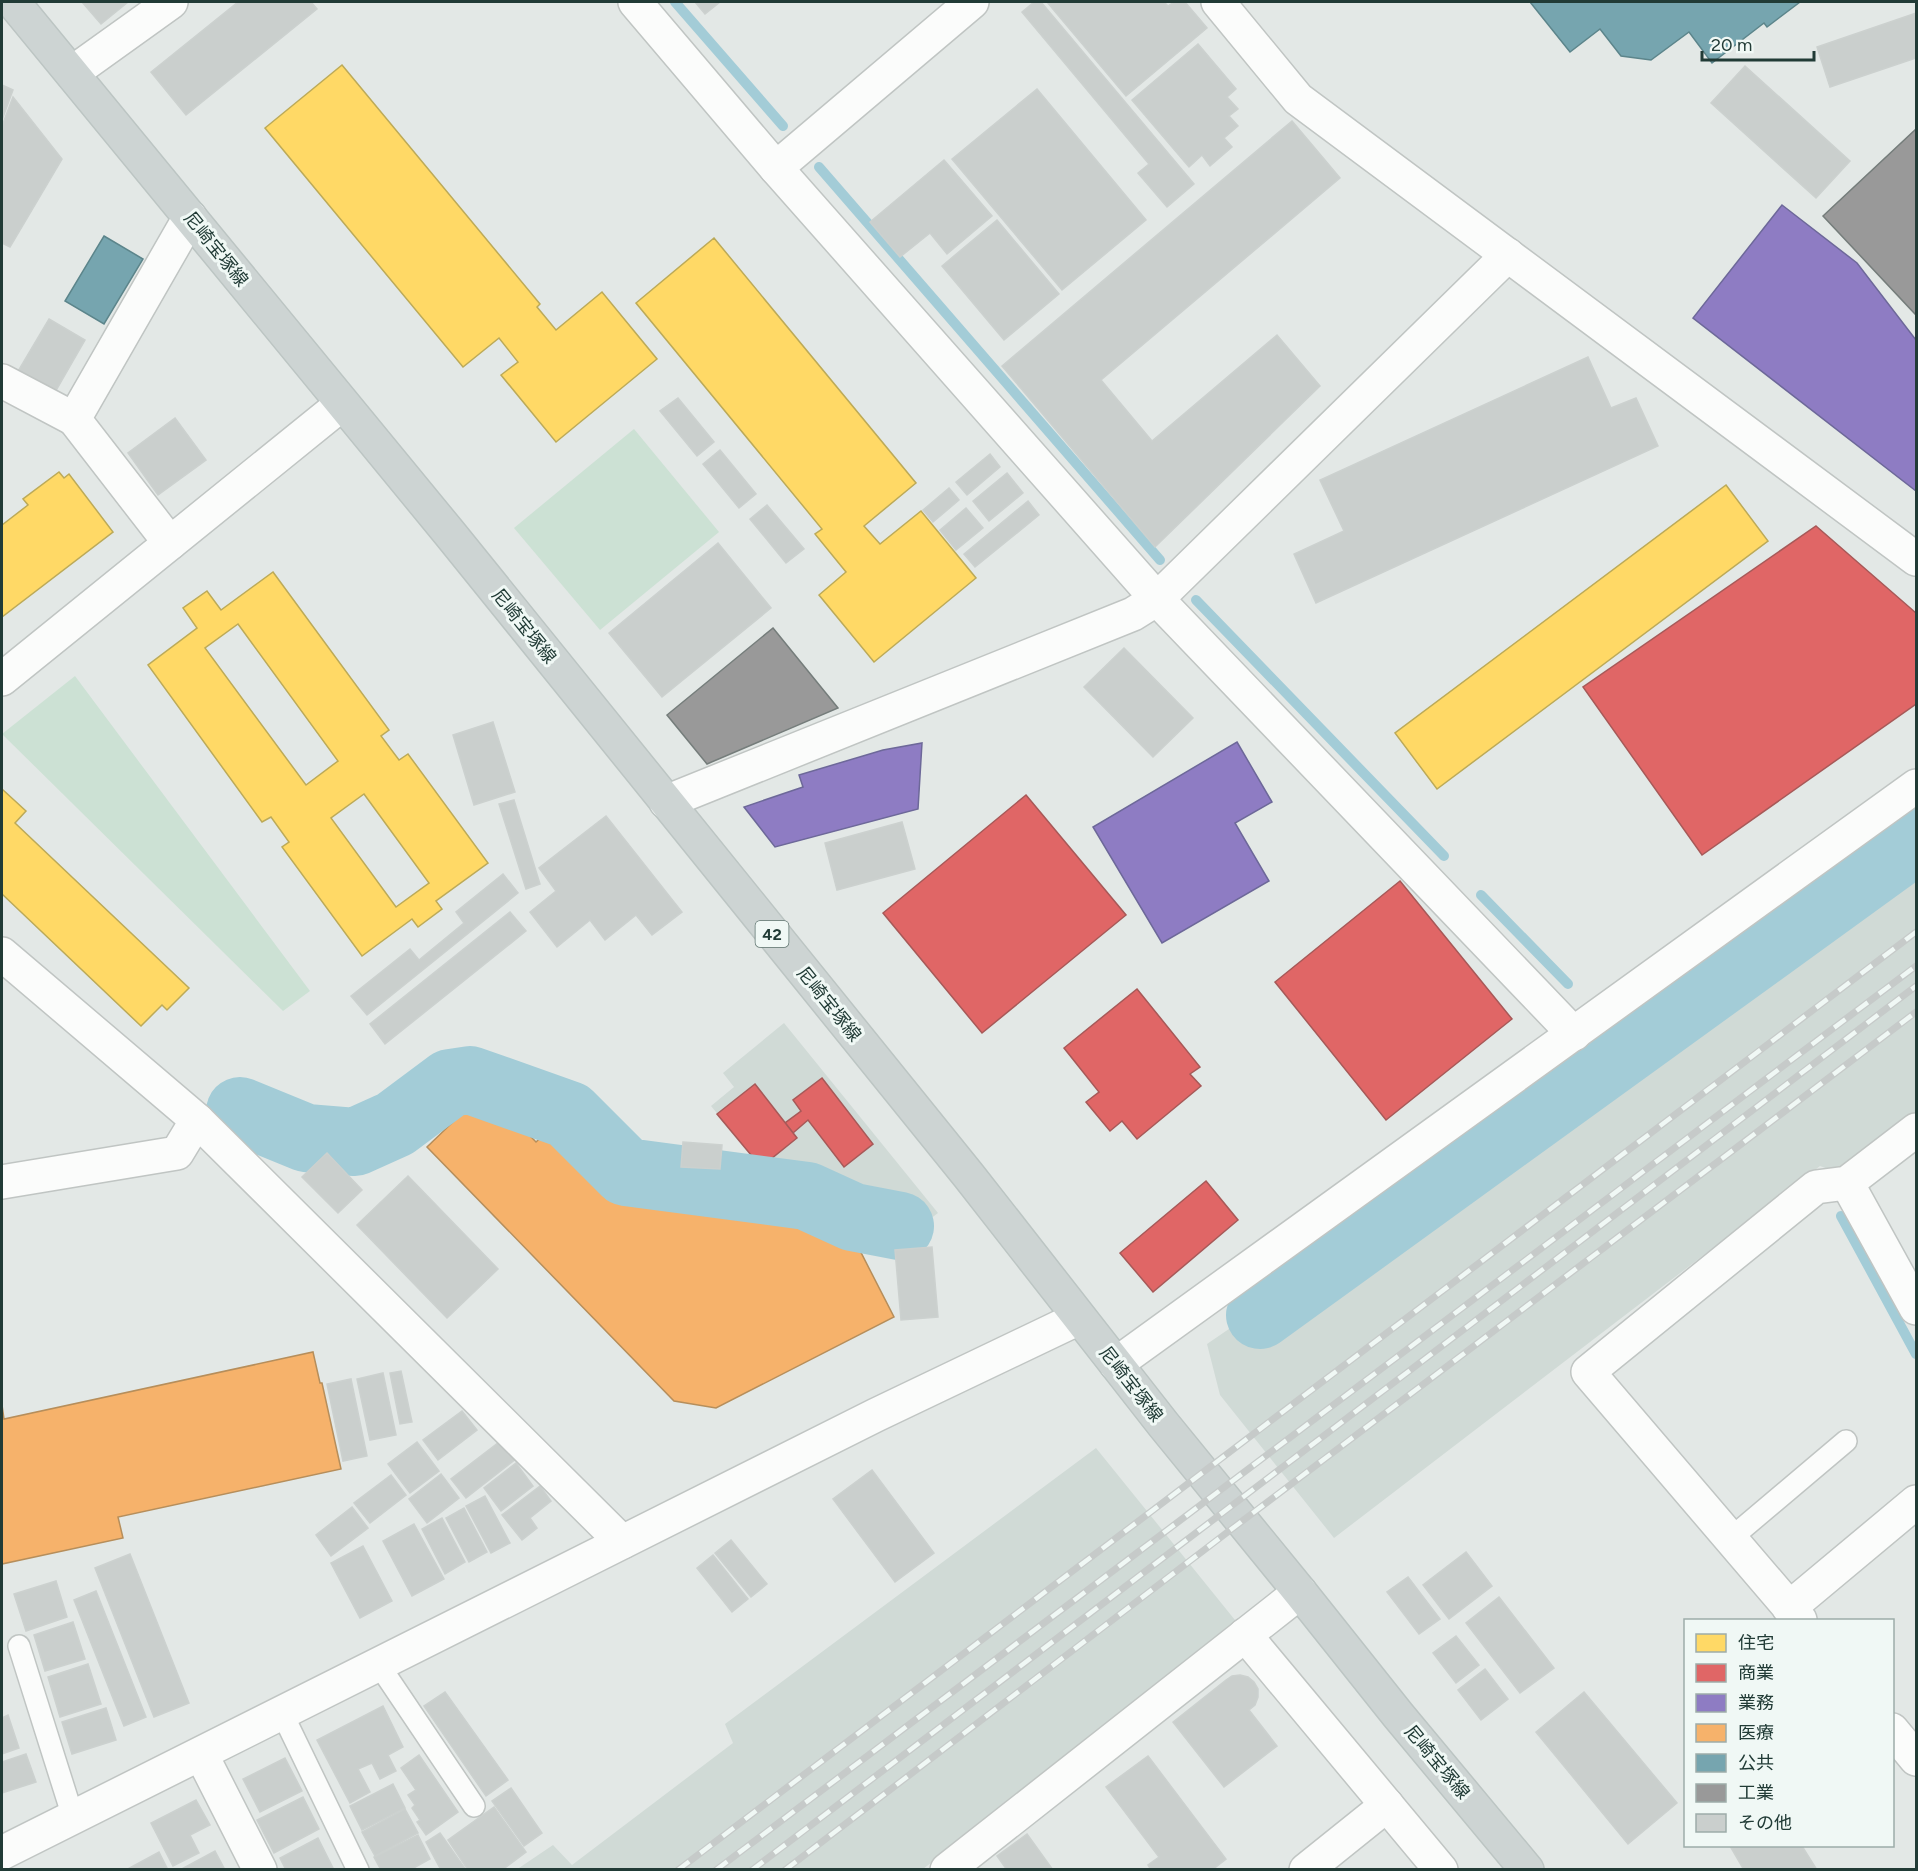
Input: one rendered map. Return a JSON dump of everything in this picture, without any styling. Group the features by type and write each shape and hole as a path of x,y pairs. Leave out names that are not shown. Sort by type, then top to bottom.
{"main road":[{"name":"尼崎宝塚線","path":"13,2 666,802 1017,1237 1162,1424 1398,1715 1527,1869"}],"street":[{"path":"72,73 171,2"},
{"path":"635,2 776,168 1157,599 1574,1034"},
{"path":"776,168 972,2"},
{"path":"1218,2 1298,99 1917,559"},
{"path":"74,419 190,217"},
{"path":"666,802 1133,614 1157,599 1508,255"},
{"path":"2,381 74,419 170,543"},
{"path":"2,679 342,404"},
{"path":"1116,1364 1917,786"},
{"path":"2,954 197,1120 622,1542"},
{"path":"2,1182 177,1153 197,1120"},
{"path":"1917,1130 1847,1183 1816,1187 1588,1372 1730,1539 1788,1616 1917,1502"},
{"path":"1847,1183 1917,1308"},
{"path":"2,1853 876,1415 1079,1318"},
{"path":"946,1869 1300,1592"},
{"path":"1245,1635 1441,1869"},
{"path":"1894,1731 1917,1759"},
{"path":"201,1754 260,1869"},
{"path":"1306,1869 1387,1805"}],"lane":[{"path":"1730,1539 1846,1441"},
{"path":"20,1646 74,1817"},
{"path":"380,1665 474,1806"},
{"path":"282,1713 358,1869"}],"shaded area":[{"path":"1916,851 1916,1114 1837,1172 1820,1166 1334,1538 1220,1395 1207,1344 1728,987"},
{"path":"784,1023 938,1213 930,1219 869,1208 815,1186 771,1179 711,1106 734,1087 723,1073"},
{"path":"1096,1448 1239,1625 923,1869 516,1870 553,1845 572,1865 733,1743 725,1724"}],"green space":[{"path":"634,429 719,532 600,630 514,528"},
{"path":"75,676 310,991 283,1011 2,734"}],"building: 住宅":[{"path":"342,65 540,304 537,307 556,330 602,292 657,359 556,442 501,375 518,362 499,338 463,367 265,128"},
{"path":"714,238 916,483 864,526 880,544 921,511 976,578 874,662 819,595 846,572 815,534 822,529 636,303"},
{"path":"59,472 64,478 69,474 113,532 2,617 2,525 28,505 23,499"},
{"path":"1726,485 1768,541 1437,789 1395,733"},
{"path":"273,572 389,730 381,736 399,760 408,754 488,863 436,901 442,909 418,927 412,919 362,956 282,847 289,842 271,817 262,822 148,665 197,628 183,608 207,591 221,610","holes":["238,624 338,761 306,785 205,648","364,794 429,883 396,907 331,818"]},
{"path":"2,789 26,811 15,823 189,988 167,1010 162,1005 141,1026 2,894"}],"building: 商業":[{"path":"1816,526 1916,613 1916,704 1702,855 1583,687"},
{"path":"1026,795 1126,915 982,1033 883,913"},
{"path":"1400,881 1512,1019 1386,1120 1275,982"},
{"path":"1137,989 1200,1067 1190,1074 1201,1086 1137,1139 1122,1121 1110,1131 1086,1102 1099,1092 1064,1048"},
{"path":"822,1078 873,1144 844,1167 808,1120 793,1133 785,1123 801,1111 793,1100"},
{"path":"755,1084 797,1138 761,1167 717,1114"},
{"path":"1206,1181 1238,1220 1153,1292 1120,1253"}],"building: 業務":[{"path":"1782,205 1857,263 1916,340 1916,491 1693,318"},
{"path":"1237,742 1272,802 1235,823 1269,881 1162,943 1093,827"},
{"path":"922,743 918,809 775,847 744,807 803,787 799,775 883,750"}],"building: 医療":[{"path":"486,1090 536,1142 549,1130 595,1177 600,1173 626,1198 851,1233 894,1317 716,1408 674,1401 427,1147"},
{"path":"313,1352 341,1469 118,1517 123,1538 2,1564 2,1405 4,1419"}],"building: 公共":[{"path":"1530,2 1800,2 1767,27 1764,23 1712,63 1689,32 1651,60 1621,56 1600,29 1570,52"},
{"path":"104,236 143,259 104,324 65,301"}],"building: 工業":[{"path":"1916,129 1916,315 1823,216"},
{"path":"773,628 838,708 707,764 667,715"}],"building: その他":[{"path":"82,2 128,2 101,24"},
{"path":"238,2 311,2 317,9 186,115 151,72"},
{"path":"695,2 720,2 705,14"},
{"path":"1034,2 1041,2 1194,184 1167,207 1138,173 1149,164 1022,12"},
{"path":"1047,2 1164,2 1168,6 1174,2 1185,2 1207,28 1126,96"},
{"path":"1916,13 1916,58 1830,87 1817,47"},
{"path":"1198,44 1236,89 1227,97 1238,109 1229,116 1238,126 1224,138 1232,147 1210,166 1202,155 1189,167 1132,100"},
{"path":"1745,66 1850,161 1816,198 1711,103"},
{"path":"2,85 13,90 2,120"},
{"path":"1037,89 1146,220 1062,290 952,159"},
{"path":"13,97 62,159 10,247 2,243 2,126"},
{"path":"1292,121 1340,178 1101,380 1152,441 1277,335 1320,386 1155,547 1002,366"},
{"path":"944,160 992,216 947,254 930,233 900,257 870,222"},
{"path":"997,220 1059,294 1004,340 942,266"},
{"path":"49,319 85,340 54,394 17,373"},
{"path":"1588,357 1611,408 1636,398 1658,446 1316,603 1294,554 1344,531 1320,480"},
{"path":"678,398 714,442 697,456 660,411"},
{"path":"175,418 206,460 158,495 128,453"},
{"path":"720,450 756,494 739,508 703,464"},
{"path":"990,454 1000,467 967,495 956,482"},
{"path":"1007,473 1023,493 989,521 973,501"},
{"path":"949,488 959,500 933,522 923,510"},
{"path":"1028,501 1039,515 975,567 964,554"},
{"path":"767,505 804,549 786,563 750,519"},
{"path":"966,508 983,528 956,550 940,530"},
{"path":"718,543 771,608 662,697 609,633"},
{"path":"1124,648 1193,718 1153,757 1084,687"},
{"path":"493,722 515,792 474,805 453,735"},
{"path":"514,800 540,884 526,889 499,804"},
{"path":"606,816 682,912 652,935 636,915 605,940 590,920 557,947 530,912 556,891 539,868"},
{"path":"902,822 915,869 837,890 825,843"},
{"path":"503,874 518,893 367,1015 351,996 410,949 419,960 464,923 456,912"},
{"path":"510,912 526,931 385,1044 370,1024"},
{"path":"683,1142 722,1145 720,1169 681,1167"},
{"path":"327,1153 362,1190 338,1213 302,1177"},
{"path":"408,1176 498,1269 447,1318 357,1225"},
{"path":"932,1247 938,1317 901,1320 895,1250"},
{"path":"401,1371 412,1422 400,1424 390,1373"},
{"path":"383,1373 396,1435 370,1440 357,1379"},
{"path":"351,1379 367,1456 343,1461 327,1384"},
{"path":"462,1411 477,1430 438,1460 423,1440"},
{"path":"503,1439 517,1458 466,1498 451,1479"},
{"path":"417,1442 439,1471 410,1493 388,1464"},
{"path":"516,1463 533,1486 501,1511 484,1488"},
{"path":"872,1470 934,1553 895,1582 833,1499"},
{"path":"441,1474 459,1498 427,1523 409,1499"},
{"path":"391,1475 406,1495 370,1523 354,1503"},
{"path":"540,1486 551,1501 530,1518 537,1528 522,1540 502,1515"},
{"path":"485,1496 510,1543 491,1553 466,1506"},
{"path":"352,1507 368,1528 331,1556 316,1535"},
{"path":"464,1508 487,1552 469,1562 446,1518"},
{"path":"442,1518 465,1562 445,1574 422,1529"},
{"path":"414,1524 444,1579 412,1596 383,1541"},
{"path":"731,1540 767,1584 751,1597 715,1553"},
{"path":"363,1546 392,1601 360,1618 331,1563"},
{"path":"1466,1552 1492,1586 1449,1619 1423,1585"},
{"path":"130,1554 189,1703 154,1717 95,1568"},
{"path":"713,1555 748,1599 732,1612 697,1568"},
{"path":"1408,1577 1440,1619 1419,1634 1387,1592"},
{"path":"56,1581 67,1617 26,1631 14,1594"},
{"path":"96,1591 146,1717 124,1726 74,1600"},
{"path":"1499,1597 1554,1668 1520,1693 1466,1623"},
{"path":"73,1622 85,1659 45,1671 34,1635"},
{"path":"1456,1636 1479,1665 1456,1683 1433,1653"},
{"path":"88,1664 101,1704 60,1717 48,1677"},
{"path":"1485,1669 1508,1699 1481,1720 1458,1690"},
{"path":"1240,1675 1248,1677 1258,1689 1255,1705 1249,1710 1277,1746 1224,1787 1173,1722 1226,1680"},
{"path":"445,1692 508,1780 486,1796 424,1706"},
{"path":"1584,1692 1677,1803 1628,1844 1536,1732"},
{"path":"383,1706 403,1747 388,1755 396,1771 380,1779 372,1763 358,1769 370,1792 350,1803 317,1740"},
{"path":"106,1708 116,1740 72,1754 62,1722"},
{"path":"8,1715 19,1748 2,1754 2,1718"},
{"path":"26,1754 36,1782 2,1793 2,1762"},
{"path":"419,1755 458,1812 426,1835 417,1822 420,1820 412,1808 415,1805 408,1795 416,1790 401,1768"},
{"path":"1148,1756 1226,1859 1212,1870 1151,1870 1148,1865 1159,1857 1106,1787"},
{"path":"285,1758 302,1791 260,1812 243,1779"},
{"path":"393,1784 405,1808 362,1830 350,1806"},
{"path":"511,1788 542,1833 524,1846 492,1801"},
{"path":"303,1797 319,1829 274,1853 257,1820"},
{"path":"196,1800 210,1825 190,1835 199,1853 173,1866 151,1823"},
{"path":"494,1807 526,1852 502,1870 468,1870 448,1840"},
{"path":"405,1809 418,1833 375,1856 362,1832"},
{"path":"440,1833 466,1870 441,1870 426,1842"},
{"path":"1027,1834 1053,1870 1007,1870 997,1856"},
{"path":"418,1835 430,1859 410,1870 381,1870 374,1857"},
{"path":"318,1838 334,1870 286,1870 280,1858"},
{"path":"1731,1847 1803,1847 1817,1870 1744,1870"},
{"path":"215,1851 225,1870 180,1870"},
{"path":"159,1852 168,1870 126,1870"}],"waterway":[{"path":"675,2 783,126"},
{"path":"819,167 1160,560"},
{"path":"1196,600 1444,856"},
{"path":"1260,1315 1916,840"},
{"path":"1481,895 1568,984"},
{"path":"240,1111 306,1138 355,1142 395,1124 450,1083 470,1080 569,1115 626,1172 807,1196 853,1217 900,1226"},
{"path":"1841,1216 1916,1354"}],"railway":[{"path":"678,1870 1916,932"},
{"path":"716,1870 1916,966"},
{"path":"752,1870 1916,986"},
{"path":"785,1870 1916,1012"}]}
